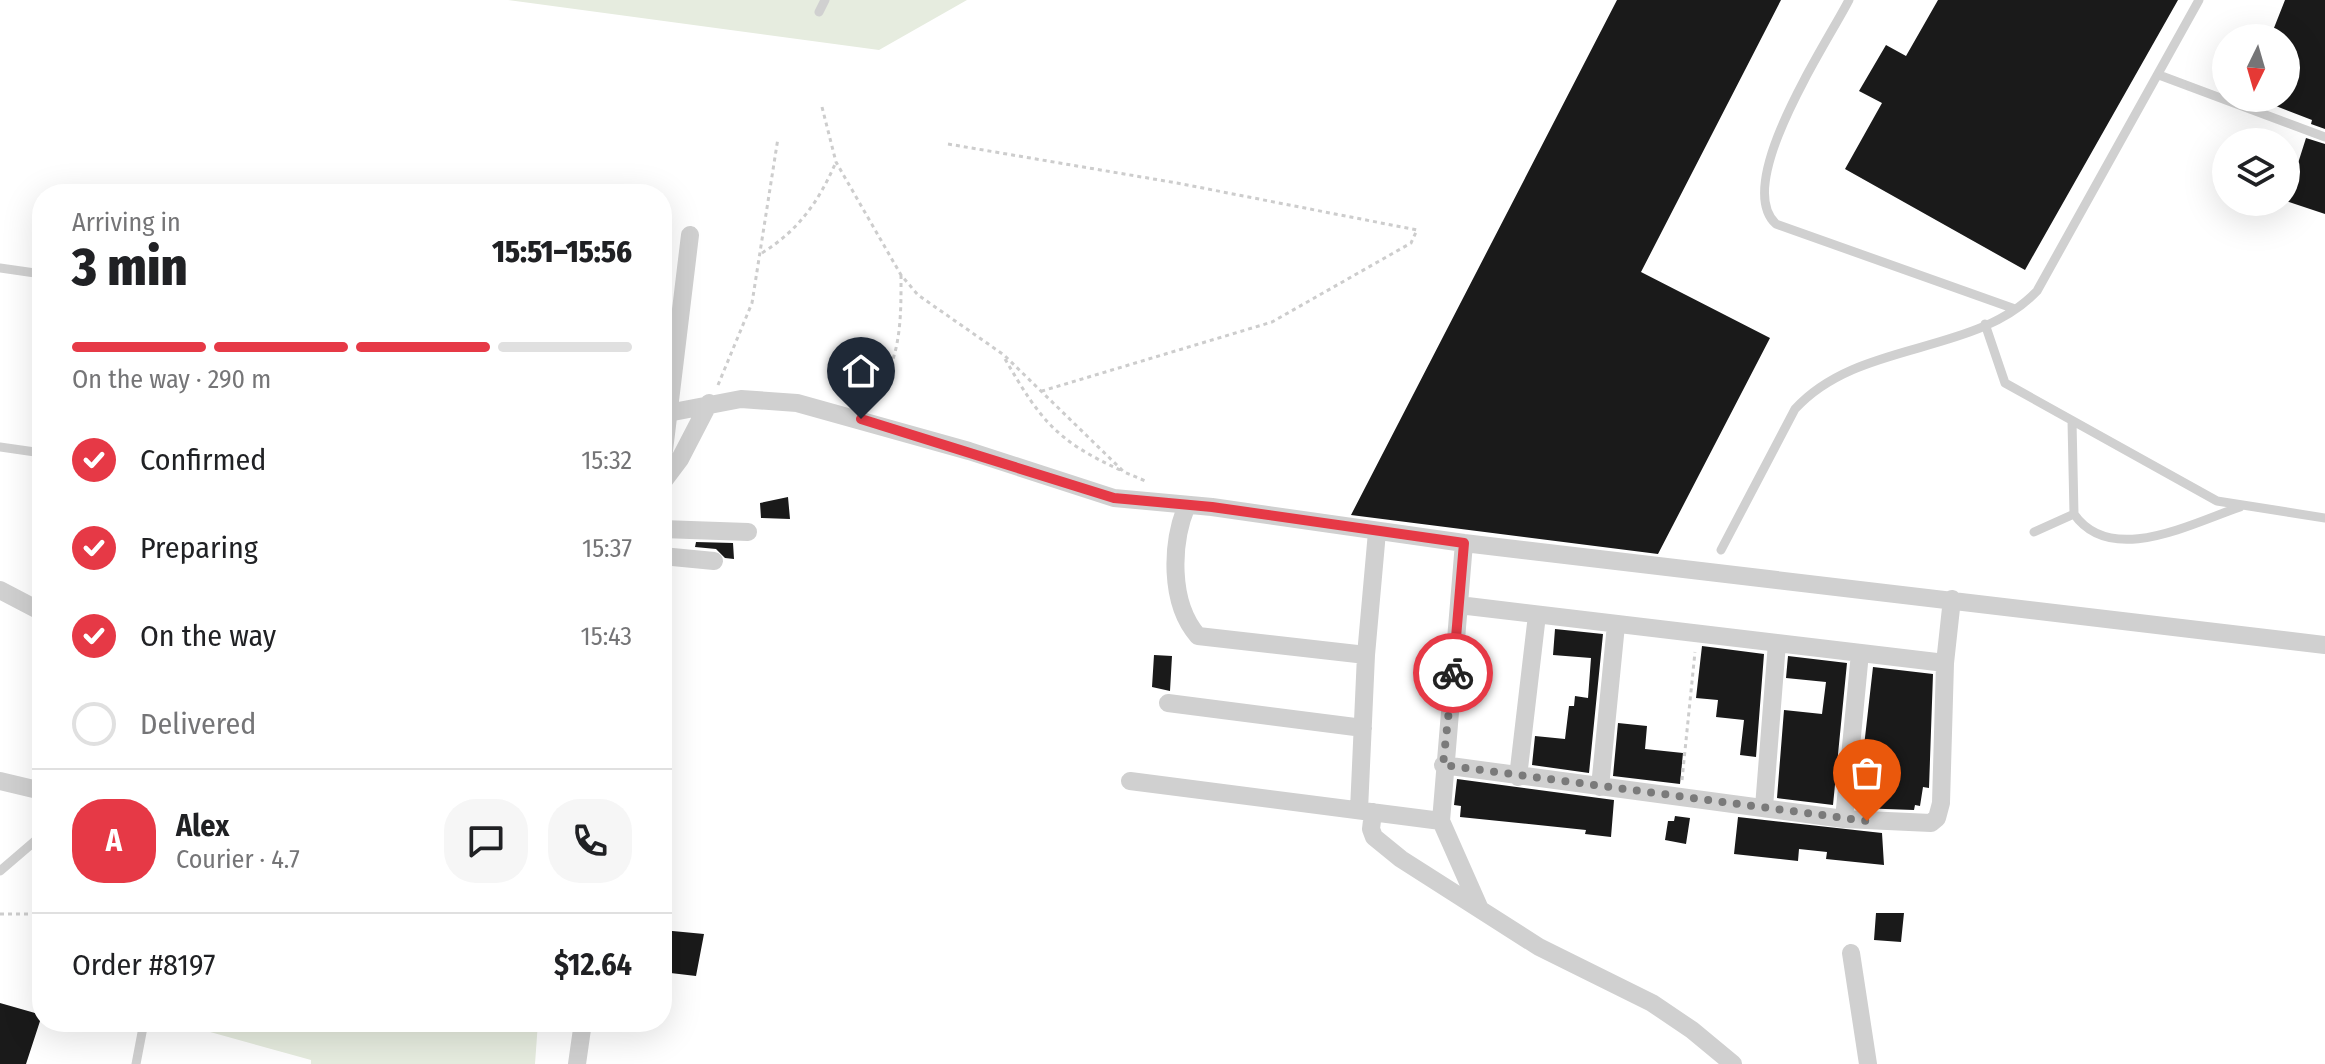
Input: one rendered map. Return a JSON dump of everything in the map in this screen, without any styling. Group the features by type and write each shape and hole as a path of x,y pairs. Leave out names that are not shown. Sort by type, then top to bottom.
{"street":[{"path":"672,343 690,235"},
{"path":"672,412 709,403 769,399 835,412 969,451 1088,492 1147,503 1187,505 1464,543 2325,645"},
{"path":"672,470 709,403"},
{"path":"1187,505 1179,527 1176,574 1180,601 1198,636 1366,655"},
{"path":"672,529 748,532"},
{"path":"1377,532 1363,728 1366,811 1377,842 1431,880 1539,947 1652,1003 1692,1030 1733,1064"},
{"path":"1464,543 1443,765 1441,821 1479,907"},
{"path":"672,557 714,561"},
{"path":"0,590 32,607"},
{"path":"1443,765 1844,819 1931,823 1937,818 1941,803 1945,663 1952,599"},
{"path":"1459,605 1945,663"},
{"path":"1518,777 1537,615"},
{"path":"1600,787 1616,625"},
{"path":"1764,807 1777,643"},
{"path":"1844,819 1860,653"},
{"path":"1168,703 1363,728"},
{"path":"0,781 32,789"},
{"path":"1130,781 1441,821"},
{"path":"1851,953 1868,1064"},
{"path":"577,1064 582,1032"}],"lane":[{"path":"819,12 825,0"},
{"path":"1849,0 1773,146 1764,181 1764,208 1776,224 2015,309"},
{"path":"1721,550 1795,409 1811,391 1853,368 1985,324 2015,309 2044,280 2199,0"},
{"path":"2159,75 2325,137"},
{"path":"0,268 32,273"},
{"path":"1985,324 2005,383 2198,493 2240,507 2325,518"},
{"path":"2072,421 2074,514 2093,533 2111,539 2137,539 2240,507"},
{"path":"0,447 32,452"},
{"path":"2034,532 2074,514"},
{"path":"0,871 32,844"},
{"path":"136,1064 142,1032"}],"path":[{"path":"822,107 836,162 901,275 918,295 1004,355 1124,472"},
{"path":"709,403 740,340 752,303 778,138"},
{"path":"948,144 1177,183 1417,230 1411,243 1272,322 1042,391"},
{"path":"761,253 786,238 802,221 822,194 836,162"},
{"path":"835,412 864,400 880,386 889,369 901,312 901,275"},
{"path":"1004,355 1033,408 1051,429 1091,457 1156,484"},
{"path":"1681,795 1697,632"},
{"path":"0,914 32,914"}],"shaded area":[{"path":"508,0 967,0 879,50"},
{"path":"210,1032 537,1032 535,1064 311,1064 311,1060"}],"building":[{"path":"1617,0 1781,0 1641,272 1770,338 1658,554 1351,515"},
{"path":"1938,0 2178,0 2025,270 1845,169 1882,103 1859,91 1886,45 1906,56"},
{"path":"2285,0 2325,0 2325,129 2291,112 2300,112 2300,24 2276,24"},
{"path":"2306,138 2325,144 2325,214 2300,206 2300,157"},
{"path":"788,497 790,519 761,518 760,503"},
{"path":"696,542 733,543 734,559 725,558 716,549 695,547"},
{"path":"1555,629 1603,634 1589,773 1532,765 1535,736 1565,739 1569,706 1574,706 1575,696 1588,698 1591,658 1553,655"},
{"path":"1702,646 1764,654 1756,757 1740,755 1744,720 1716,717 1718,700 1696,698"},
{"path":"1154,655 1172,656 1170,691 1152,687"},
{"path":"1788,656 1847,663 1833,805 1777,798 1784,710 1822,714 1826,682 1786,678"},
{"path":"1873,667 1933,674 1929,788 1923,787 1920,806 1915,805 1914,810 1857,808"},
{"path":"1618,723 1647,726 1645,749 1683,753 1680,784 1613,776"},
{"path":"1457,779 1614,800 1611,837 1585,834 1586,830 1460,817 1461,806 1454,805"},
{"path":"1675,816 1690,818 1686,844 1665,840 1668,821 1674,821"},
{"path":"1738,817 1882,833 1884,865 1826,859 1827,852 1799,849 1798,861 1734,854"},
{"path":"1876,913 1904,913 1901,942 1874,940"},
{"path":"672,931 704,934 696,976 672,973"},
{"path":"0,1003 32,1012 32,1032 36,1032 26,1064 0,1064"}],"way so far":[{"path":"1453,673 1443,765 1867,821"}],"route":[{"path":"861,419 1114,498 1212,507 1464,543 1453,673"}]}
